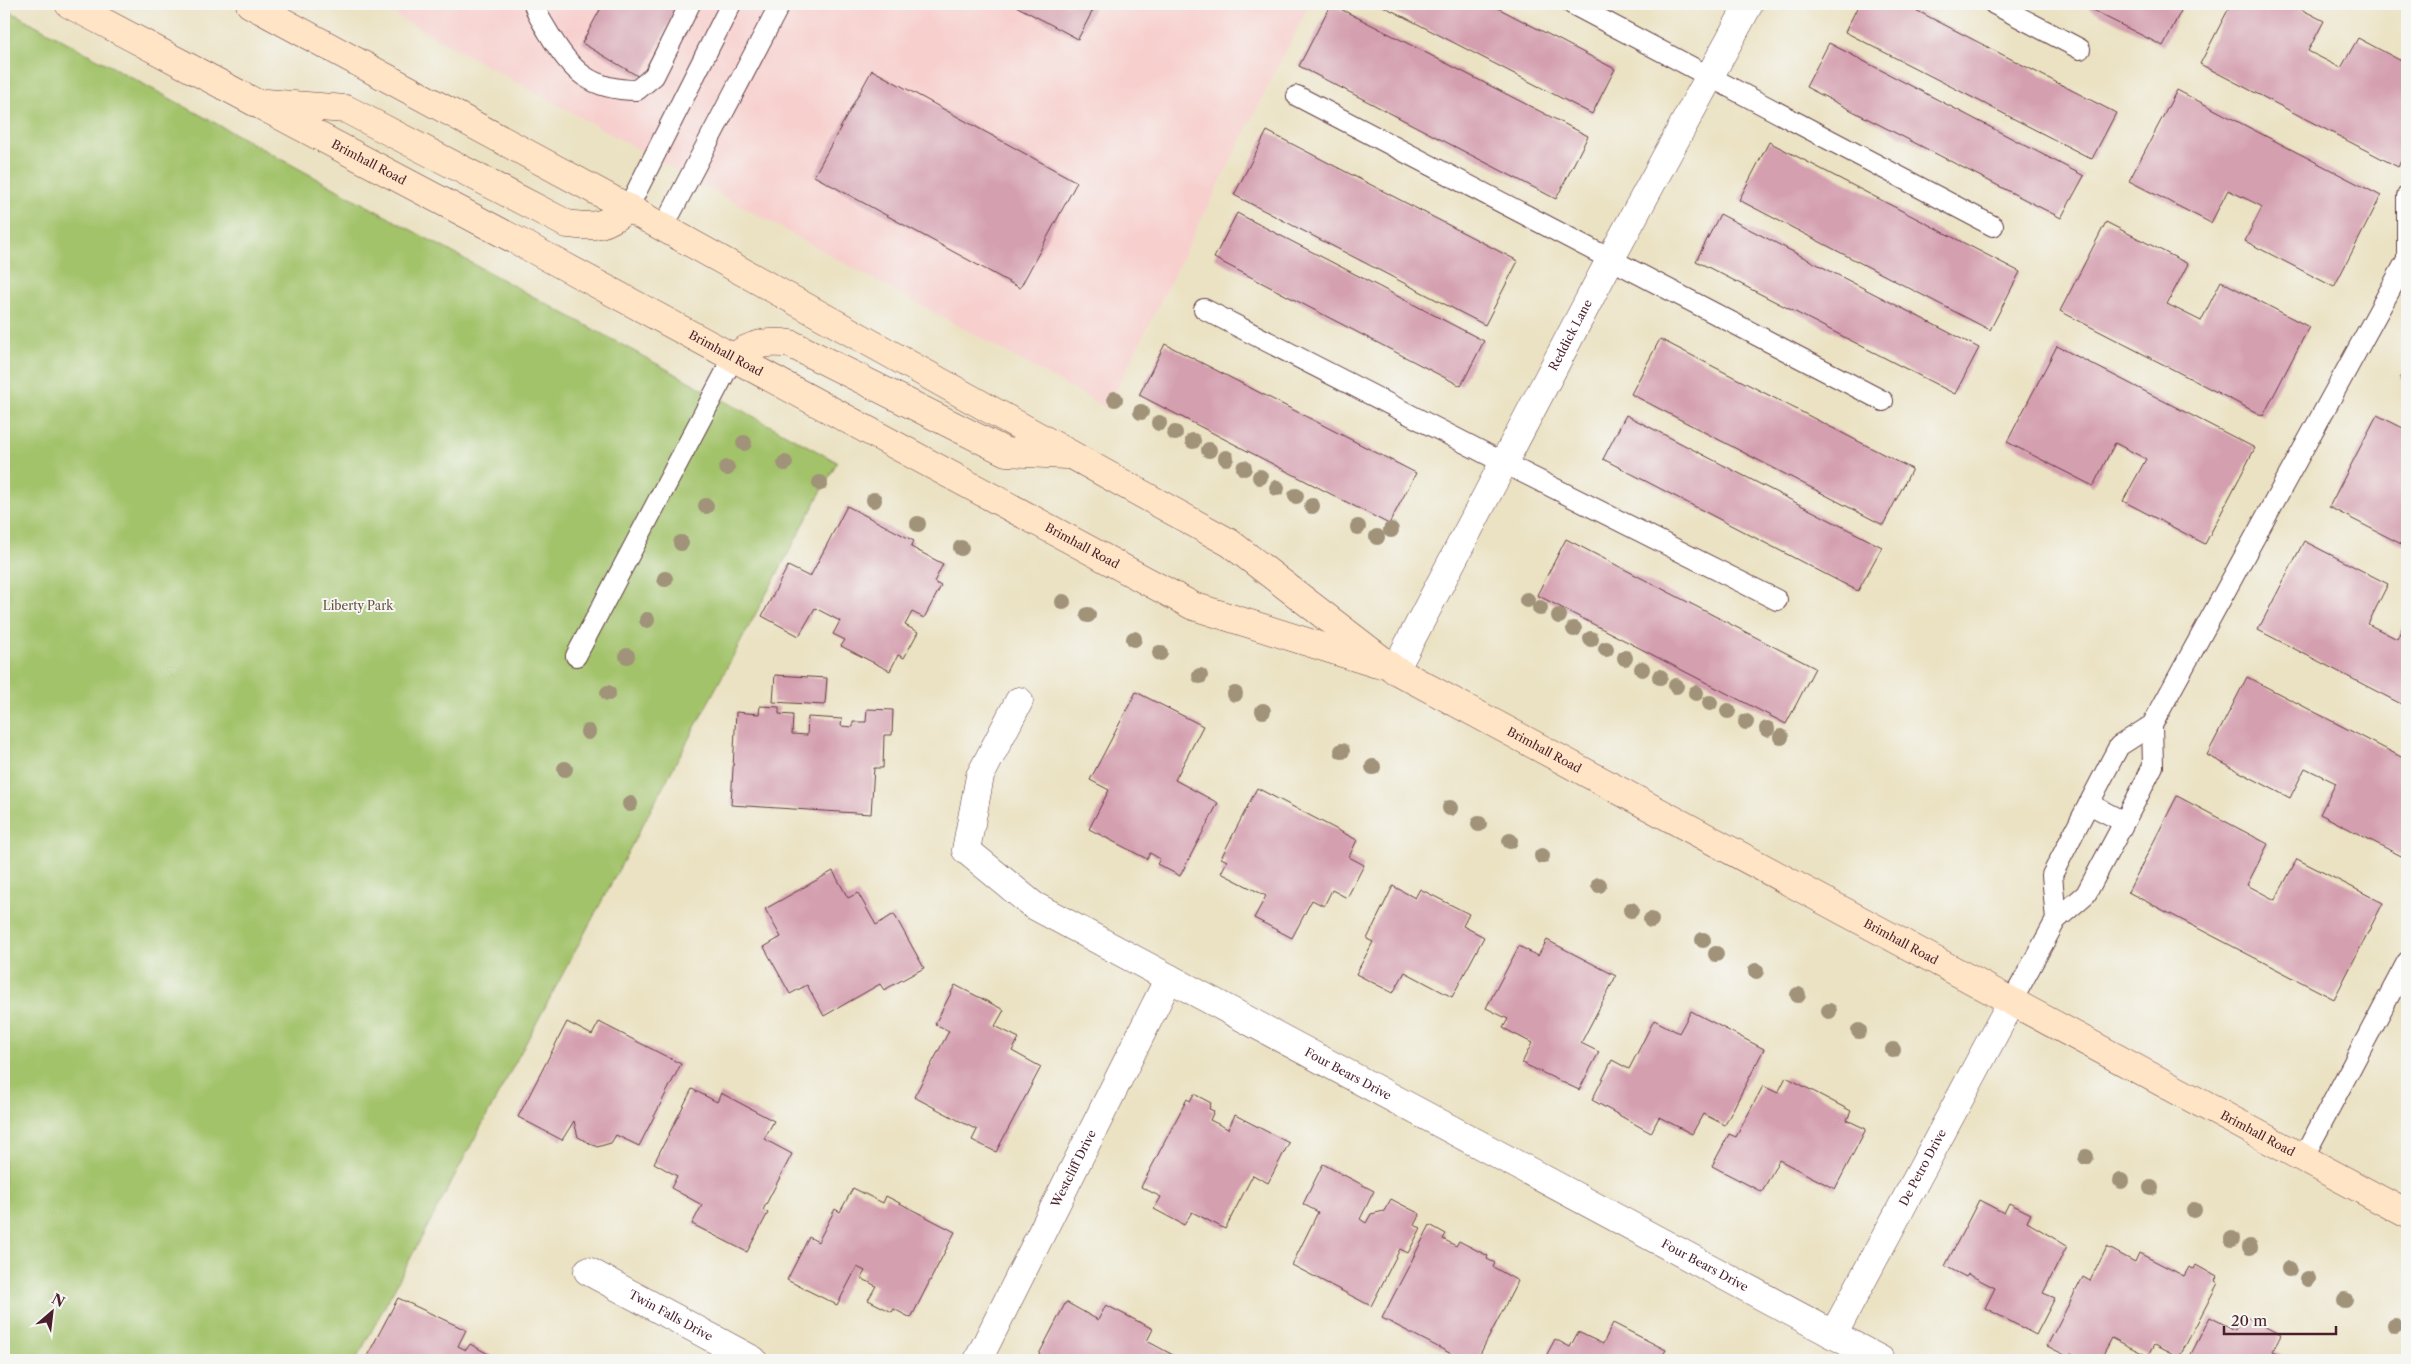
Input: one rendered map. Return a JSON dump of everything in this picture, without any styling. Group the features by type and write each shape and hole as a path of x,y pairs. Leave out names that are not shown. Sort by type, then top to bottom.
{"street":[{"name":"Brimhall Road","path":"69,4 1193,606 1396,670"},
{"name":"Brimhall Road","path":"250,4 628,208 1230,543 1396,670 2407,1214"},
{"name":"Reddick Lane","path":"1396,670 1610,260 1749,4"},
{"path":"255,102 346,109 567,224 585,227 604,225 628,208"},
{"path":"733,358 753,346 772,342 791,344 1006,452 1073,456"},
{"name":"Four Bears Drive","path":"1020,701 980,776 966,850 1033,905 1881,1360"},
{"name":"Westcliff Drive","path":"978,1360 1169,978"},
{"name":"De Petro Drive","path":"1833,1335 2012,1001"},
{"name":"Twin Falls Drive","path":"588,1271 753,1360"}],"lane":[{"path":"534,4 552,38 570,65 591,82 614,90 637,90 654,76 690,4"},
{"path":"628,208 731,4"},
{"path":"663,228 780,4"},
{"path":"1572,4 1993,226"},
{"path":"1994,4 2080,50"},
{"path":"1297,96 1883,401"},
{"path":"2056,920 2052,875 2119,746 2152,726 2407,261 2407,196"},
{"path":"1204,309 1777,600"},
{"path":"576,656 733,358"},
{"path":"2012,1001 2056,920 2086,894 2153,766 2152,726"},
{"path":"2089,804 2124,822"},
{"path":"2303,1158 2407,962"}],"shaded area":[{"path":"375,4 1309,4 1107,408"}],"green space":[{"name":"Liberty Park","path":"4,8 837,462 356,1360 4,1360"}],"building":[{"path":"603,4 679,4 641,78 582,43"},
{"path":"1012,4 1096,4 1078,39"},
{"path":"1331,4 1588,136 1556,199 1299,66"},
{"path":"1379,4 1490,4 1615,69 1592,114"},
{"path":"1859,4 1904,4 2116,113 2092,159 1845,32"},
{"path":"2080,4 2181,4 2184,5 2163,46"},
{"path":"2231,4 2291,4 2324,21 2308,51 2341,68 2358,38 2407,64 2407,149 2398,167 2200,64"},
{"path":"1829,43 2084,176 2061,218 1806,87"},
{"path":"872,70 1077,182 1020,288 814,176"},
{"path":"2177,90 2381,196 2334,287 2245,241 2262,207 2257,204 2228,190 2211,223 2129,181"},
{"path":"1267,131 1518,261 1485,325 1234,195"},
{"path":"1769,142 2020,272 1990,330 1739,200"},
{"path":"1237,213 1484,341 1461,386 1214,258"},
{"path":"1720,214 1979,348 1955,394 1696,261"},
{"path":"2106,222 2188,264 2167,304 2201,321 2221,281 2309,327 2263,416 2060,311"},
{"path":"1660,339 1912,469 1883,525 1631,394"},
{"path":"1165,344 1416,473 1389,524 1139,395"},
{"path":"2057,346 2255,448 2205,544 2123,501 2146,459 2115,443 2093,486 2007,442"},
{"path":"2407,364 2407,382 2400,378"},
{"path":"1626,415 1882,547 1858,591 1603,459"},
{"path":"2377,415 2407,430 2407,547 2329,507"},
{"path":"847,506 914,541 911,547 943,564 934,582 941,586 924,618 912,612 905,625 918,632 904,658 898,655 890,671 841,646 845,640 833,634 840,621 815,608 799,636 762,616 788,566 810,577"},
{"path":"1566,539 1815,668 1786,724 1537,595"},
{"path":"2304,541 2388,584 2368,624 2397,639 2407,618 2407,707 2258,630"},
{"path":"775,675 827,678 825,705 773,702"},
{"path":"2247,677 2407,760 2407,859 2320,814 2336,783 2305,768 2290,798 2207,755"},
{"path":"1136,692 1203,726 1175,780 1218,803 1180,876 1157,864 1160,859 1150,853 1147,859 1089,829 1109,790 1090,780"},
{"path":"760,706 779,707 779,714 793,715 792,734 807,735 808,717 842,719 841,726 853,727 853,722 866,722 867,709 893,710 892,735 884,735 883,768 874,768 871,814 731,805 736,712 759,714"},
{"path":"1257,788 1357,840 1349,857 1364,865 1347,898 1332,890 1324,906 1312,900 1292,938 1254,918 1266,896 1221,873 1227,861 1221,858"},
{"path":"2177,796 2268,844 2247,885 2275,900 2297,859 2383,903 2334,999 2128,892"},
{"path":"833,871 848,898 858,893 876,925 894,914 924,968 884,990 880,984 824,1016 807,985 790,994 764,947 781,937 765,909"},
{"path":"1393,886 1415,898 1420,889 1469,914 1463,926 1484,937 1452,997 1405,972 1393,993 1356,974 1373,942 1367,939"},
{"path":"1547,940 1616,976 1581,1043 1599,1052 1579,1090 1522,1063 1532,1043 1503,1028 1508,1019 1486,1008 1519,946 1538,956"},
{"path":"955,985 1004,1010 995,1026 1019,1038 1012,1051 1041,1067 996,1152 972,1140 977,1130 914,1097 949,1031 935,1024"},
{"path":"1691,1011 1764,1049 1725,1125 1703,1114 1692,1134 1659,1117 1651,1133 1592,1100 1612,1060 1629,1069 1654,1020 1679,1033"},
{"path":"567,1022 592,1035 599,1022 681,1064 639,1146 616,1135 611,1143 597,1147 578,1137 574,1121 562,1140 518,1117"},
{"path":"1786,1077 1851,1111 1847,1120 1866,1129 1835,1189 1779,1160 1762,1192 1712,1166 1729,1134 1736,1137 1763,1086 1778,1093"},
{"path":"692,1089 717,1102 721,1093 774,1121 764,1139 792,1154 763,1210 768,1213 747,1252 692,1224 702,1205 671,1188 677,1176 654,1163"},
{"path":"1194,1094 1211,1103 1209,1109 1214,1111 1210,1120 1228,1129 1235,1115 1289,1143 1268,1183 1253,1175 1225,1229 1192,1212 1184,1225 1154,1209 1161,1197 1141,1187 1187,1099 1190,1101"},
{"path":"1323,1164 1374,1191 1360,1219 1366,1223 1371,1214 1384,1211 1391,1199 1420,1214 1414,1225 1421,1228 1408,1253 1400,1249 1371,1306 1292,1265 1318,1212 1303,1204"},
{"path":"853,1188 883,1203 886,1196 955,1232 911,1318 894,1309 892,1312 868,1300 876,1286 861,1278 865,1271 857,1267 837,1305 787,1280 809,1237 818,1242 835,1209 840,1212"},
{"path":"1979,1200 2004,1213 2009,1203 2031,1214 2027,1222 2067,1246 2043,1293 2055,1298 2036,1335 1985,1308 1995,1288 1968,1274 1966,1277 1945,1266"},
{"path":"1430,1225 1446,1234 1443,1239 1456,1246 1459,1241 1488,1256 1487,1259 1495,1263 1493,1267 1518,1281 1477,1360 1463,1360 1382,1318"},
{"path":"2107,1247 2135,1262 2139,1253 2184,1276 2189,1267 2194,1269 2196,1265 2217,1277 2215,1281 2218,1283 2179,1358 2154,1345 2148,1356 2112,1338 2100,1360 2084,1360 2071,1354 2069,1357 2047,1346 2083,1277 2090,1281"},
{"path":"398,1298 466,1330 458,1346 466,1350 470,1344 492,1356 490,1360 365,1360"},
{"path":"1066,1302 1098,1320 1106,1305 1153,1329 1147,1341 1173,1355 1170,1360 1036,1360"},
{"path":"2242,1315 2281,1335 2273,1351 2290,1360 2188,1360 2210,1317 2235,1330"},
{"path":"1613,1323 1666,1350 1660,1360 1544,1360 1555,1339 1570,1347 1578,1332 1603,1344"}]}
